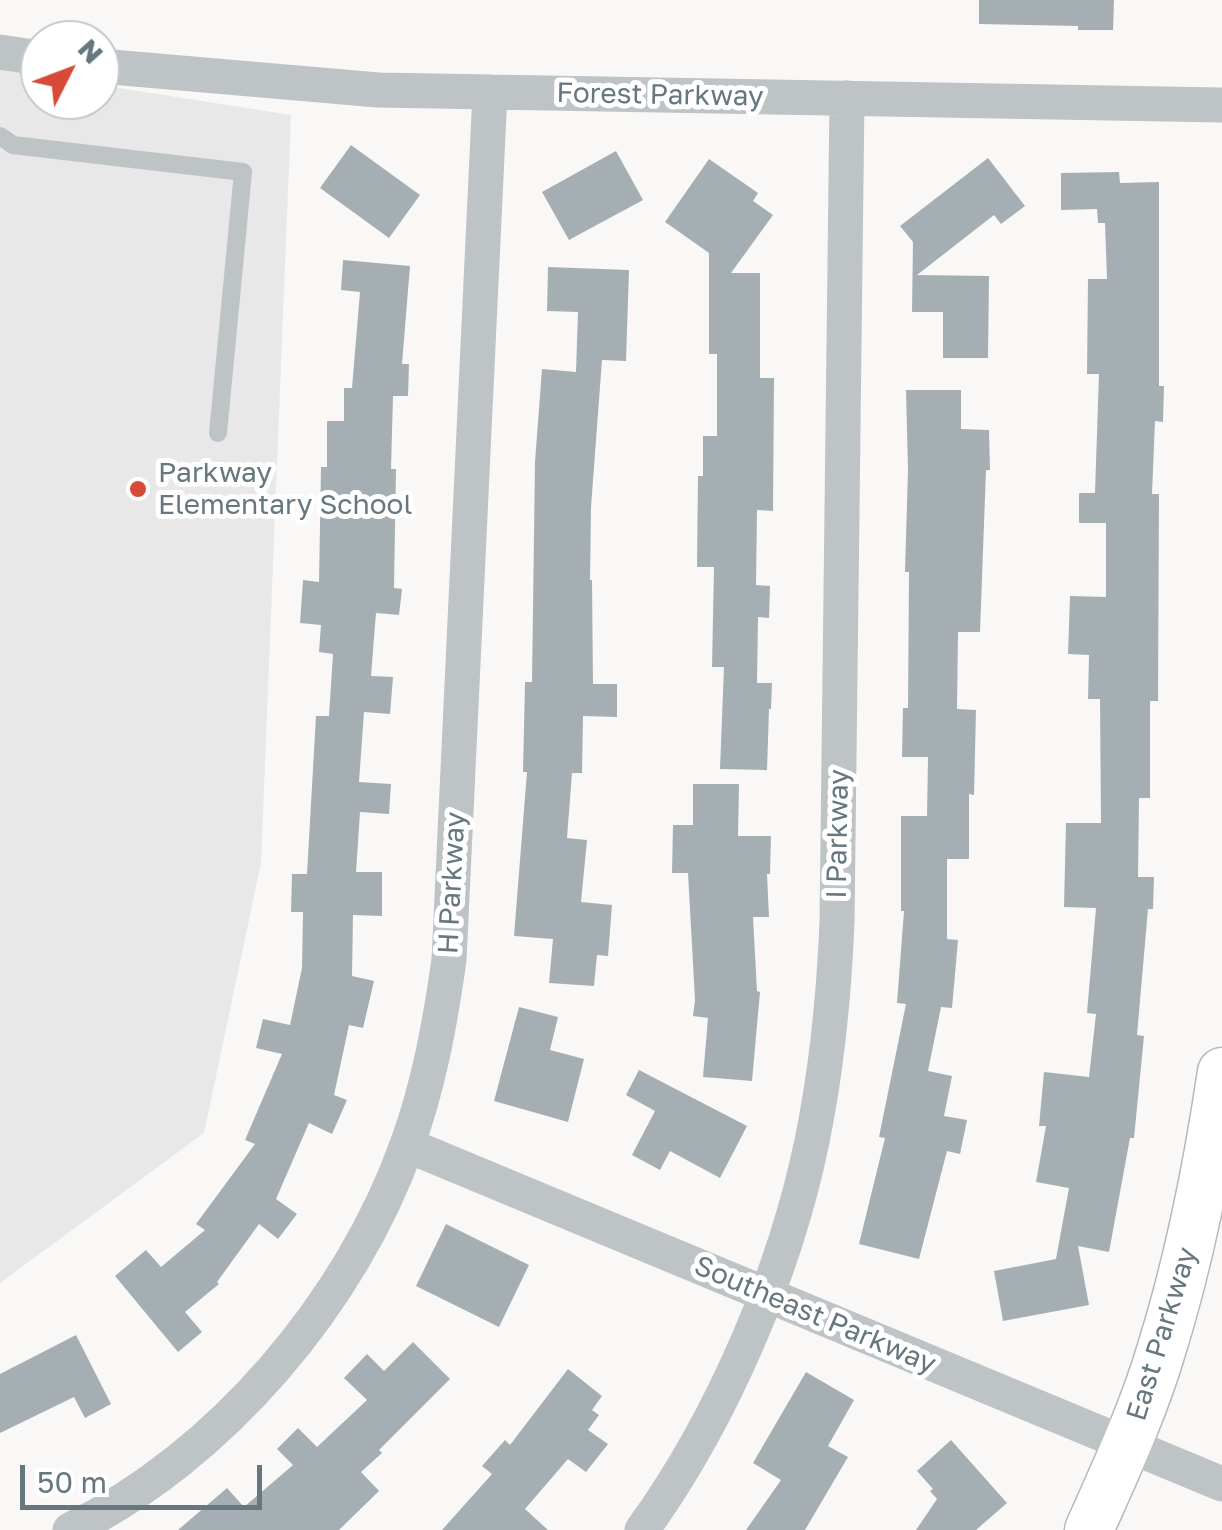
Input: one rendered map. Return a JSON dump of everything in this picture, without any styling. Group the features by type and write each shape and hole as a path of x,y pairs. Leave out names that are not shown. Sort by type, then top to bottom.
{"street":[{"name":"Forest Parkway","path":"120,68 314,86 490,92 1222,105"},
{"name":"H Parkway","path":"70,1530 148,1482 207,1436 284,1357 350,1266 408,1145 438,1035 448,960 490,92"},
{"name":"I Parkway","path":"642,1530 686,1462 722,1395 766,1294 781,1255 811,1144 825,1070 837,922 847,98"},
{"name":"East Parkway","path":"1089,1530 1161,1354 1189,1253 1222,1072"},
{"name":"Southeast Parkway","path":"408,1145 1222,1484"}],"lane":[{"path":"0,136 13,144 243,172 218,433"}],"shaded area":[{"name":"Parkway Elementary School","path":"0,69 20,72 20,120 120,120 120,88 291,115 261,863 204,1133 0,1283"}],"building":[{"path":"979,0 1114,0 1113,30 979,24"},
{"path":"351,145 420,195 389,238 320,188"},
{"path":"616,151 643,200 569,240 542,192"},
{"path":"988,158 1025,206 1001,224 994,215 917,275 989,276 988,358 943,358 943,312 912,312 913,242 900,226"},
{"path":"709,159 758,193 753,201 773,215 731,273 760,273 760,378 774,378 773,511 757,510 756,585 770,586 769,618 758,617 757,683 772,683 767,770 720,769 724,667 712,667 714,567 697,567 698,476 703,476 703,436 717,436 717,354 709,354 709,253 665,222"},
{"path":"1119,172 1120,183 1159,182 1159,386 1164,386 1163,422 1155,421 1152,494 1159,494 1158,701 1150,701 1150,798 1139,798 1138,877 1154,877 1153,909 1148,909 1137,1035 1144,1036 1134,1138 1130,1138 1109,1252 1078,1246 1089,1305 1003,1321 994,1271 1056,1259 1069,1188 1036,1182 1046,1126 1039,1126 1044,1072 1089,1077 1096,1014 1087,1013 1096,908 1064,907 1066,823 1101,823 1100,699 1088,699 1089,655 1068,654 1070,596 1106,597 1106,523 1079,523 1079,493 1095,493 1099,374 1087,374 1088,279 1107,279 1105,223 1098,223 1097,209 1061,210 1061,173"},
{"path":"343,260 410,266 402,364 409,364 408,396 393,396 391,469 396,469 394,588 402,589 399,615 376,613 371,676 393,677 390,714 364,712 359,782 391,784 389,814 360,812 356,872 382,872 382,916 353,915 352,976 374,981 363,1028 349,1025 334,1095 347,1100 332,1134 309,1123 276,1199 297,1214 278,1239 259,1224 219,1284 185,1312 202,1332 178,1352 115,1276 146,1250 161,1267 205,1230 196,1224 255,1144 245,1140 282,1054 256,1048 263,1019 290,1025 302,968 303,912 291,912 292,874 307,874 316,716 329,716 333,654 319,652 321,625 300,623 303,580 319,582 321,467 327,467 327,421 344,421 344,388 352,388 360,292 341,290"},
{"path":"548,267 629,270 626,361 602,360 591,507 593,684 617,684 617,717 583,716 582,773 572,773 567,838 587,840 581,902 612,905 608,956 597,955 594,986 549,983 553,939 514,936 527,772 523,772 525,682 532,682 535,462 542,369 576,372 578,312 547,311"},
{"path":"906,390 961,390 961,429 989,430 990,470 986,470 980,632 958,632 957,709 976,710 974,795 969,794 969,859 947,859 947,939 958,940 952,1008 941,1007 928,1071 952,1076 944,1116 967,1120 960,1154 947,1151 919,1259 859,1244 885,1138 879,1137 906,1004 897,1003 904,911 901,816 927,816 928,757 902,757 903,708 908,708"},
{"path":"693,784 739,784 738,836 771,836 767,874 769,917 753,917 760,992 752,1081 703,1077 708,1018 693,1016 688,873 672,873 673,825 693,825"},
{"path":"519,1007 558,1017 550,1050 584,1059 568,1122 494,1101"},
{"path":"639,1070 747,1126 720,1178 670,1151 660,1170 632,1155 655,1111 626,1095"},
{"path":"446,1224 529,1265 499,1327 416,1286"},
{"path":"76,1335 111,1404 85,1418 74,1397 0,1433 0,1374"},
{"path":"413,1342 450,1379 361,1472 379,1491 339,1530 178,1530 227,1488 244,1507 293,1465 277,1449 298,1428 317,1447 367,1400 344,1378 367,1354 384,1371"},
{"path":"568,1369 602,1396 592,1410 599,1415 588,1430 608,1444 586,1472 568,1459 525,1509 548,1530 442,1530 492,1474 482,1466 505,1440 510,1445"},
{"path":"806,1372 854,1400 828,1446 848,1457 805,1530 746,1530 781,1480 753,1463"},
{"path":"951,1440 1007,1503 976,1530 916,1530 937,1499 917,1471"}],"place":[{"name":"Parkway Elementary School","path":"138,489"}]}
